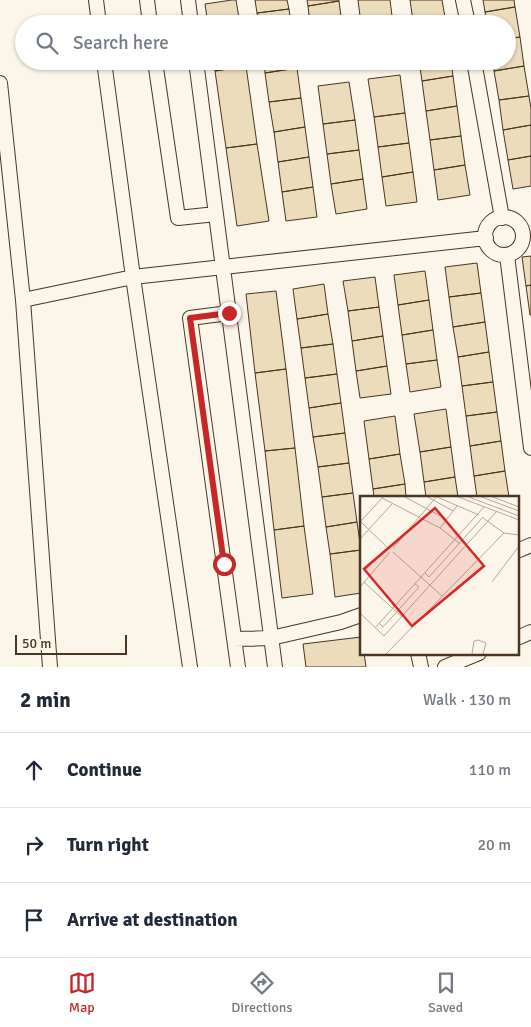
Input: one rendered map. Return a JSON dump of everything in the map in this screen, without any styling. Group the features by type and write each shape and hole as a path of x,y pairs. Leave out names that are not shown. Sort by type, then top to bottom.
{"street":[{"path":"96,0 98,15"},
{"path":"147,0 149,15"},
{"path":"188,0 190,15"},
{"path":"463,0 466,15"},
{"path":"105,70 133,277 190,667"},
{"path":"156,70 178,218 216,214"},
{"path":"197,70 272,638 274,667"},
{"path":"476,70 502,218"},
{"path":"0,83 23,300 50,667"},
{"path":"502,218 514,220 526,232 520,247 507,255 492,251 488,246 485,234 491,223 496,219 502,218"},
{"path":"23,300 133,277 486,238"},
{"path":"507,255 531,448"},
{"path":"229,313 190,318 238,667"},
{"path":"518,551 531,545"},
{"path":"234,639 272,638 341,622 360,615"},
{"path":"518,638 531,632"},
{"path":"418,654 421,667"},
{"path":"445,667 477,654"}],"building":[{"path":"236,0 238,15 207,15 205,4"},
{"path":"255,0 287,0 289,9 257,13"},
{"path":"307,0 339,0 339,1 308,6"},
{"path":"358,0 390,0 392,15 360,15"},
{"path":"410,0 442,0 445,15 412,15"},
{"path":"483,0 514,0 515,7 485,12"},
{"path":"339,1 341,15 309,15 308,6"},
{"path":"515,7 520,37 516,38 516,15 486,15 485,12"},
{"path":"289,9 290,15 257,15 257,13"},
{"path":"520,37 524,66 516,67 516,38"},
{"path":"524,66 529,96 499,100 494,71 516,70 516,67"},
{"path":"247,70 257,144 226,148 215,71"},
{"path":"265,70 284,70 265,73"},
{"path":"297,70 301,98 269,102 265,73"},
{"path":"420,70 452,70 453,76 422,81"},
{"path":"400,75 405,113 374,117 368,79"},
{"path":"453,76 457,106 426,111 422,81"},
{"path":"349,82 355,120 323,124 318,86"},
{"path":"529,96 531,125 503,130 499,100"},
{"path":"301,98 305,127 274,132 269,102"},
{"path":"457,106 461,136 430,140 426,111"},
{"path":"405,113 409,143 378,147 374,117"},
{"path":"355,120 359,150 327,154 323,124"},
{"path":"531,125 531,156 508,160 503,130"},
{"path":"305,127 309,157 278,162 274,132"},
{"path":"461,136 465,165 434,170 430,140"},
{"path":"409,143 413,172 382,177 378,147"},
{"path":"257,144 269,221 237,226 226,148"},
{"path":"359,150 363,179 331,184 327,154"},
{"path":"531,156 531,186 513,189 508,160"},
{"path":"309,157 313,187 282,192 278,162"},
{"path":"465,165 470,195 438,200 434,170"},
{"path":"413,172 417,202 386,206 382,177"},
{"path":"363,179 367,209 336,214 331,184"},
{"path":"313,187 317,217 286,221 282,192"},
{"path":"531,256 531,285 526,286 522,257"},
{"path":"477,263 481,293 449,297 445,267"},
{"path":"425,271 429,300 398,305 394,275"},
{"path":"375,277 379,307 348,311 343,281"},
{"path":"324,284 328,314 297,319 293,289"},
{"path":"531,285 531,315 530,315 526,286"},
{"path":"276,291 286,369 255,373 246,294"},
{"path":"481,293 485,322 453,327 449,297"},
{"path":"429,300 433,330 402,335 398,305"},
{"path":"379,307 383,336 352,341 348,311"},
{"path":"328,314 333,344 301,348 297,319"},
{"path":"485,322 489,352 458,357 453,327"},
{"path":"433,330 437,360 406,364 402,335"},
{"path":"383,336 387,366 356,371 352,341"},
{"path":"333,344 337,374 305,378 301,348"},
{"path":"489,352 493,382 462,386 458,357"},
{"path":"437,360 441,387 410,392 406,364"},
{"path":"387,366 391,394 360,398 356,371"},
{"path":"286,369 295,448 265,451 255,373"},
{"path":"337,374 341,403 309,408 305,378"},
{"path":"493,382 497,412 466,416 462,386"},
{"path":"341,403 345,433 313,437 309,408"},
{"path":"446,409 451,447 420,452 414,414"},
{"path":"497,412 501,441 470,446 466,416"},
{"path":"395,416 400,454 369,459 364,421"},
{"path":"345,433 349,463 318,467 313,437"},
{"path":"501,441 505,471 474,476 470,446"},
{"path":"451,447 455,477 424,482 420,452"},
{"path":"295,448 304,526 274,530 265,451"},
{"path":"400,454 405,484 373,489 369,459"},
{"path":"349,463 353,493 322,497 318,467"},
{"path":"505,471 509,496 477,496 474,476"},
{"path":"455,477 458,496 426,496 424,482"},
{"path":"405,484 406,496 374,496 373,489"},
{"path":"353,493 357,522 326,527 322,497"},
{"path":"357,522 360,550 330,554 326,527"},
{"path":"304,526 313,594 282,598 274,530"},
{"path":"360,550 360,593 335,597 330,554"},
{"path":"360,637 360,654 364,654 366,667 306,667 303,644"}],"route":[{"path":"224,564 190,318 229,313"}]}
